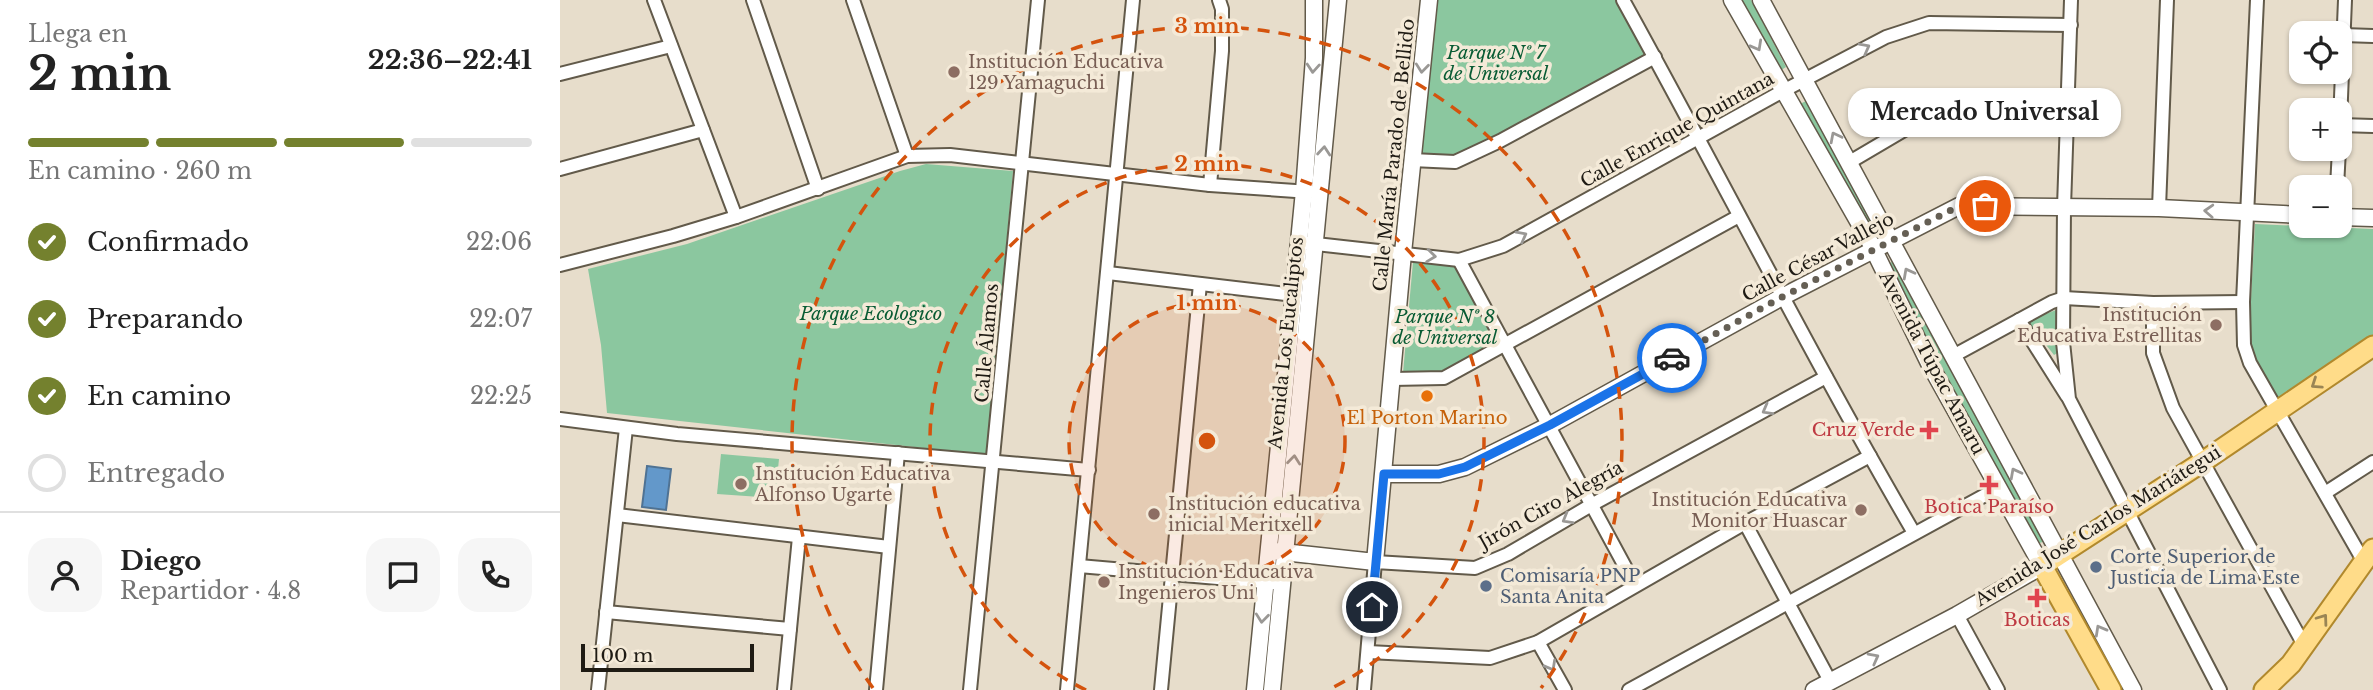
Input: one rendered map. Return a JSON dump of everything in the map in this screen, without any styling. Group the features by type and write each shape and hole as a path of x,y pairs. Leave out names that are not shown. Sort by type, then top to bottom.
{"main road":[{"name":"Avenida José Carlos Mariátegui","path":"2042,566 2204,461 2373,346"},
{"path":"2264,690 2291,664 2368,556"},
{"name":"Avenida Túpac Amaru","path":"2042,566 2111,690"}],"street":[{"path":"654,0 736,217"},
{"path":"753,0 818,189"},
{"path":"853,0 907,156"},
{"name":"Calle Álamos","path":"970,690 1038,0"},
{"path":"1067,690 1133,0"},
{"path":"1210,185 1222,51 1222,9 1219,0"},
{"name":"Avenida Los Eucaliptos","path":"1272,690 1274,583 1314,58 1314,0"},
{"name":"Avenida Los Eucaliptos","path":"1277,551 1316,243 1338,0"},
{"name":"Calle María Parado de Bellido","path":"1364,690 1403,253 1429,0"},
{"path":"1623,0 1782,297 1914,533"},
{"name":"Avenida Túpac Amaru","path":"1732,0 1873,249 1928,363 2042,566"},
{"name":"Avenida Túpac Amaru","path":"1761,0 2133,690"},
{"path":"2068,399 2063,342 2064,207 2071,0"},
{"path":"2159,208 2167,0"},
{"path":"2257,0 2243,302 2244,345 2250,363 2325,493 2368,556"},
{"path":"2344,21 2345,0"},
{"name":"Calle Enrique Quintana","path":"1299,243 1459,260 1503,246 1886,37 1929,23 2071,25"},
{"path":"2352,35 2373,36"},
{"path":"560,74 671,46"},
{"path":"1412,160 1455,162 1500,141 1655,57"},
{"path":"1848,163 1922,120 1949,110 2067,116"},
{"path":"2352,125 2373,126"},
{"path":"560,169 703,130"},
{"path":"560,265 736,217 907,156 950,155 1210,185 1321,192"},
{"name":"Calle César Vallejo","path":"1384,474 1439,474 1465,467 1550,425 1782,297 1959,206 2159,208 2289,215"},
{"path":"1392,379 1444,378 1739,216"},
{"path":"2352,217 2373,218"},
{"path":"1459,260 1635,585"},
{"path":"1108,273 1294,295"},
{"path":"1161,690 1200,284"},
{"path":"1953,356 2064,298 2153,303 2243,302"},
{"path":"2153,303 2153,353 2174,408 2304,645"},
{"path":"2019,320 2068,399 2220,690"},
{"name":"Jirón Ciro Alegría","path":"1277,551 1375,562 1475,568 1508,554 1593,504 1826,377"},
{"path":"560,419 626,428 1089,470"},
{"path":"598,690 626,428"},
{"path":"876,690 898,453"},
{"path":"1368,652 1490,658 1538,642 1745,523 1870,456"},
{"path":"2325,493 2373,462"},
{"path":"1629,690 1998,488"},
{"path":"617,514 889,547"},
{"path":"1745,523 1830,681"},
{"path":"784,690 799,537"},
{"path":"1079,566 1274,583"},
{"name":"Avenida José Carlos Mariátegui","path":"1814,690 2042,566"},
{"name":"Avenida Los Eucaliptos","path":"1255,690 1274,583"},
{"path":"606,612 790,629"},
{"path":"1956,615 1998,690"},
{"path":"1538,642 1565,690"}],"green space":[{"name":"Parque Nº 7 de Universal","path":"1438,0 1615,0 1646,57 1449,161 1421,158"},
{"path":"1738,0 1751,0 1786,67 1778,72"},
{"path":"1806,101 1873,225 1865,229 1796,106"},
{"name":"Parque Ecologico","path":"926,164 1013,171 987,455 607,413 601,345 588,269 687,244"},
{"path":"2255,224 2289,225 2289,238 2352,238 2352,228 2373,229 2373,338 2280,401 2253,353 2249,334"},
{"path":"1894,261 2045,541 2037,544 1884,266"},
{"name":"Parque Nº 8 de Universal","path":"1413,262 1454,264 1496,343 1437,373 1403,373"},
{"path":"2056,310 2059,352 2054,355 2029,323 2030,320"},
{"path":"721,454 779,459 775,498 717,494"}],"water":[{"path":"647,466 671,469 666,510 642,507"}],"way so far":[{"path":"1672,358 1782,297 1959,206 1985,206"}],"place":[{"name":"Institución Educativa 129 Yamaguchi","path":"954,72"},
{"name":"Mercado Universal","path":"1985,206"},
{"name":"Institución Educativa Estrellitas","path":"2216,325"},
{"name":"El Porton Marino","path":"1427,396"},
{"name":"Cruz Verde","path":"1929,430"},
{"name":"Institución Educativa Alfonso Ugarte","path":"741,484"},
{"name":"Botica Paraíso","path":"1989,485"},
{"name":"Institución Educativa Monitor Huascar","path":"1861,510"},
{"name":"Institución educativa inicial Meritxell","path":"1154,514"},
{"name":"Corte Superior de Justicia de Lima Este","path":"2096,567"},
{"name":"Institución Educativa Ingenieros Uni","path":"1104,582"},
{"name":"Comisaría PNP Santa Anita","path":"1486,586"},
{"name":"Boticas","path":"2037,598"}],"route":[{"path":"1372,607 1384,474 1439,474 1465,467 1550,425 1672,358"}]}
